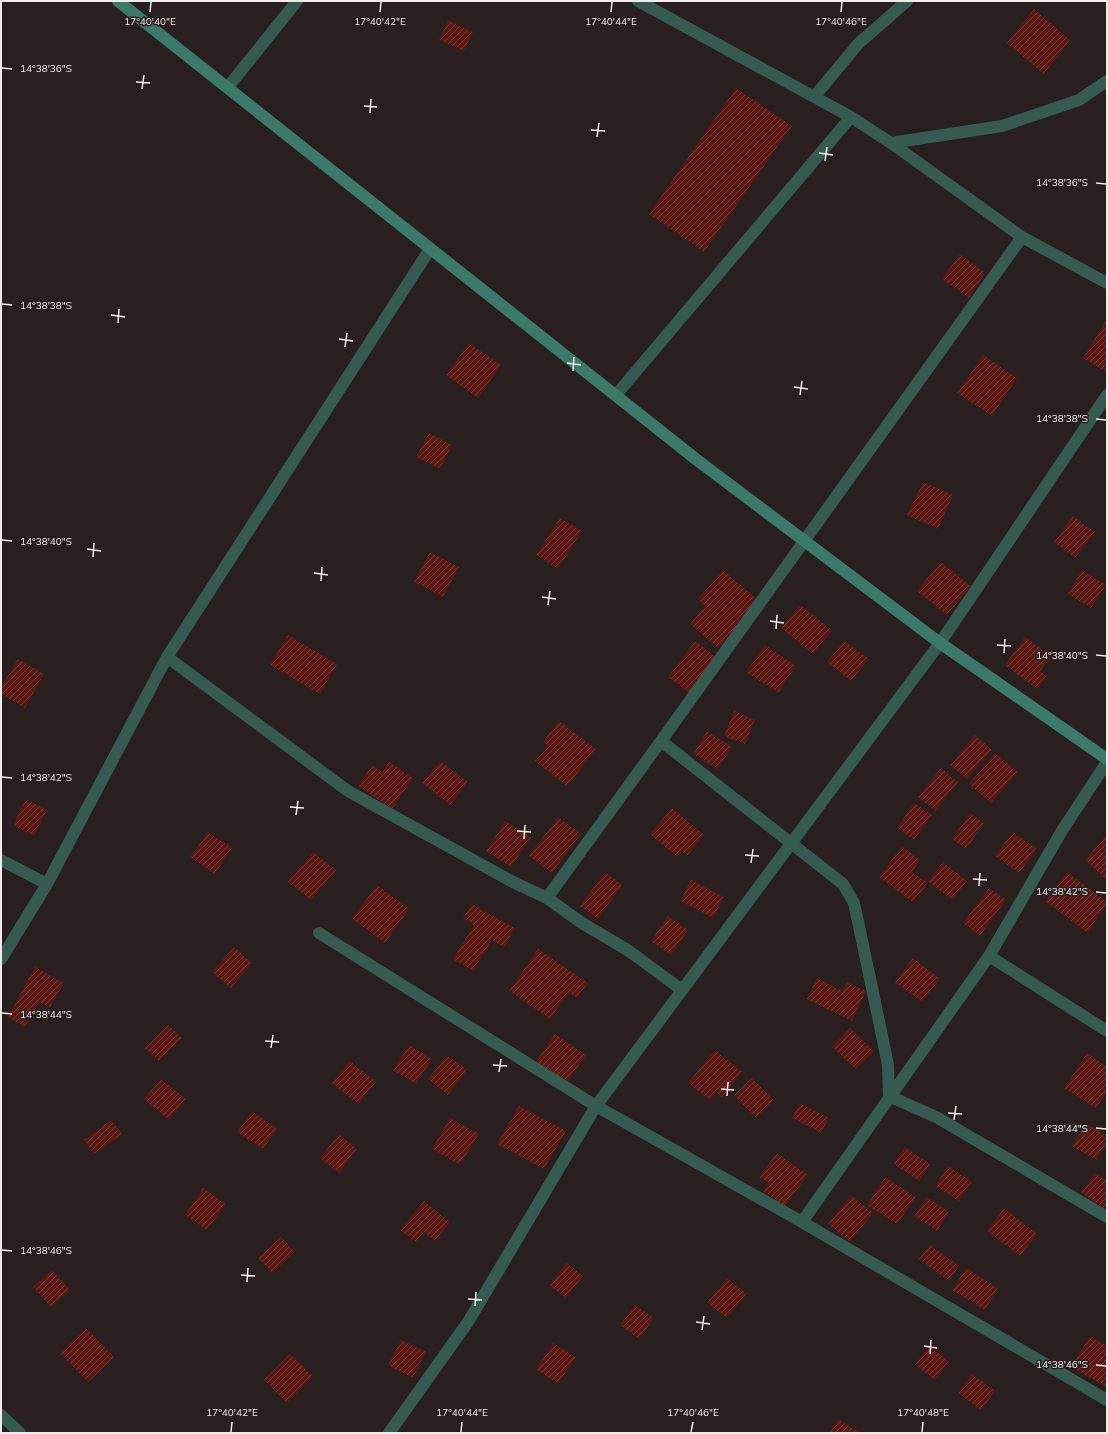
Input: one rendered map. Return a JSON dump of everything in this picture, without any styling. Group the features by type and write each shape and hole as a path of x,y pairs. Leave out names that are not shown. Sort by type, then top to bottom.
{"street":[{"path":"118,1 696,460 940,643 1107,761 1063,829 989,956 889,1096 802,1222"},
{"path":"228,87 297,1"},
{"path":"638,1 851,117 891,143 1022,237 1107,284"},
{"path":"814,97 858,44 907,1"},
{"path":"891,143 1002,126 1079,100 1107,80"},
{"path":"616,395 851,117"},
{"path":"547,898 1022,237"},
{"path":"1,959 47,884 167,657 430,249"},
{"path":"389,1433 468,1322 596,1106 940,643 1107,395"},
{"path":"167,657 348,791 513,882 547,898 582,923 629,951 682,990"},
{"path":"661,741 843,884 854,903 888,1065 889,1096"},
{"path":"1,860 47,884"},
{"path":"319,933 596,1106 802,1222 1107,1400"},
{"path":"989,956 1107,1031"},
{"path":"889,1096 938,1118 1107,1217"},
{"path":"1,1415 20,1433"}],"building":[{"path":"1034,9 1070,40 1044,74 1007,43"},
{"path":"448,20 473,32 464,51 439,40"},
{"path":"736,88 792,126 704,252 649,214"},
{"path":"960,254 985,273 969,298 942,279"},
{"path":"1107,319 1107,372 1083,358"},
{"path":"469,343 501,365 478,398 446,375"},
{"path":"983,355 1017,378 992,416 957,393"},
{"path":"429,433 452,445 440,469 416,457"},
{"path":"923,482 953,495 938,529 907,515"},
{"path":"1073,516 1095,532 1075,558 1054,542"},
{"path":"560,518 582,531 558,569 536,555"},
{"path":"430,552 459,567 443,597 414,582"},
{"path":"941,562 971,586 947,615 917,591"},
{"path":"723,570 759,601 718,648 690,624 705,606 698,599"},
{"path":"1082,570 1106,585 1091,608 1068,594"},
{"path":"800,605 832,630 813,654 781,628"},
{"path":"288,635 337,664 320,694 270,665"},
{"path":"1025,637 1051,656 1040,671 1047,676 1037,689 1005,665"},
{"path":"695,641 716,657 690,693 668,677"},
{"path":"844,641 869,659 851,681 827,662"},
{"path":"765,645 796,666 778,693 746,672"},
{"path":"18,659 44,674 25,708 1,694 1,687"},
{"path":"734,711 755,720 745,744 724,736"},
{"path":"559,721 596,749 567,786 535,761 548,746 543,742"},
{"path":"707,731 732,747 718,769 693,754"},
{"path":"975,735 992,750 967,779 950,765"},
{"path":"995,753 1018,772 991,803 969,784"},
{"path":"440,761 468,782 450,805 422,783"},
{"path":"389,762 413,778 392,809 358,786 372,765 382,772"},
{"path":"941,768 958,782 935,811 918,797"},
{"path":"26,799 47,810 34,836 13,825"},
{"path":"914,803 932,815 914,840 897,828"},
{"path":"672,808 704,835 687,856 682,851 677,857 650,834"},
{"path":"970,813 984,823 966,849 952,839"},
{"path":"558,817 581,834 552,873 529,856"},
{"path":"505,821 531,837 511,867 486,851"},
{"path":"208,832 232,848 215,874 190,857"},
{"path":"1013,832 1037,849 1019,873 995,856"},
{"path":"1106,836 1107,837 1107,880 1085,860"},
{"path":"902,846 920,860 912,872 928,883 913,902 879,877"},
{"path":"313,852 336,870 311,900 288,882"},
{"path":"943,862 967,881 952,900 928,881"},
{"path":"605,872 622,885 598,919 580,906"},
{"path":"1067,872 1107,902 1088,933 1045,901"},
{"path":"691,880 724,897 713,918 680,901"},
{"path":"377,885 409,909 385,943 352,919"},
{"path":"989,888 1006,900 980,936 963,923"},
{"path":"472,904 515,928 504,947 492,940 473,971 453,959 474,925 463,918"},
{"path":"668,916 688,930 671,955 651,941"},
{"path":"234,947 252,963 231,988 212,972"},
{"path":"538,949 588,983 577,998 569,992 550,1019 509,991"},
{"path":"913,958 940,979 922,1002 895,982"},
{"path":"35,967 64,983 50,1007 39,1002 25,1027 8,1017"},
{"path":"817,978 842,991 847,982 866,991 852,1021 807,999"},
{"path":"168,1025 182,1038 159,1061 145,1048"},
{"path":"850,1028 874,1051 856,1069 832,1047"},
{"path":"555,1034 586,1055 566,1084 535,1063"},
{"path":"409,1045 432,1059 416,1084 393,1070"},
{"path":"715,1050 742,1072 722,1097 716,1092 710,1100 688,1083"},
{"path":"1087,1053 1107,1067 1107,1092 1096,1108 1064,1088"},
{"path":"447,1055 467,1070 448,1095 428,1079"},
{"path":"350,1061 376,1082 358,1104 332,1083"},
{"path":"752,1078 774,1100 756,1118 734,1095"},
{"path":"161,1079 186,1099 169,1120 144,1099"},
{"path":"800,1103 829,1118 821,1133 792,1118"},
{"path":"519,1106 566,1131 544,1169 497,1144"},
{"path":"252,1111 277,1129 263,1149 237,1132"},
{"path":"450,1118 479,1134 460,1165 432,1149"},
{"path":"111,1120 122,1134 94,1154 84,1140"},
{"path":"1086,1123 1107,1136 1107,1142 1096,1160 1072,1146"},
{"path":"339,1134 357,1149 339,1173 320,1158"},
{"path":"905,1147 930,1164 919,1181 894,1164"},
{"path":"777,1153 808,1175 785,1206 763,1191 769,1183 759,1177"},
{"path":"948,1166 972,1182 959,1201 935,1186"},
{"path":"1095,1173 1107,1181 1107,1204 1104,1208 1081,1193"},
{"path":"885,1177 916,1197 897,1224 867,1205"},
{"path":"203,1188 226,1204 207,1230 185,1215"},
{"path":"851,1195 873,1213 850,1242 828,1224"},
{"path":"927,1197 949,1212 937,1231 914,1216"},
{"path":"424,1201 450,1222 435,1241 424,1232 416,1242 400,1230"},
{"path":"1004,1208 1037,1234 1020,1256 987,1231"},
{"path":"281,1237 295,1252 272,1273 258,1258"},
{"path":"930,1245 959,1266 949,1281 919,1259"},
{"path":"567,1263 583,1276 566,1298 549,1285"},
{"path":"966,1268 998,1288 985,1310 952,1290"},
{"path":"52,1270 70,1290 51,1307 33,1287"},
{"path":"727,1278 747,1294 727,1318 707,1303"},
{"path":"635,1305 654,1318 639,1339 620,1325"},
{"path":"86,1328 114,1357 88,1382 60,1353"},
{"path":"1090,1336 1107,1346 1107,1383 1105,1386 1071,1367"},
{"path":"401,1340 426,1352 413,1378 388,1365"},
{"path":"553,1343 576,1357 558,1384 536,1369"},
{"path":"929,1346 949,1361 935,1380 915,1365"},
{"path":"290,1354 313,1376 287,1403 264,1380"},
{"path":"972,1374 995,1391 981,1410 958,1393"},
{"path":"838,1419 860,1433 829,1433"}]}
